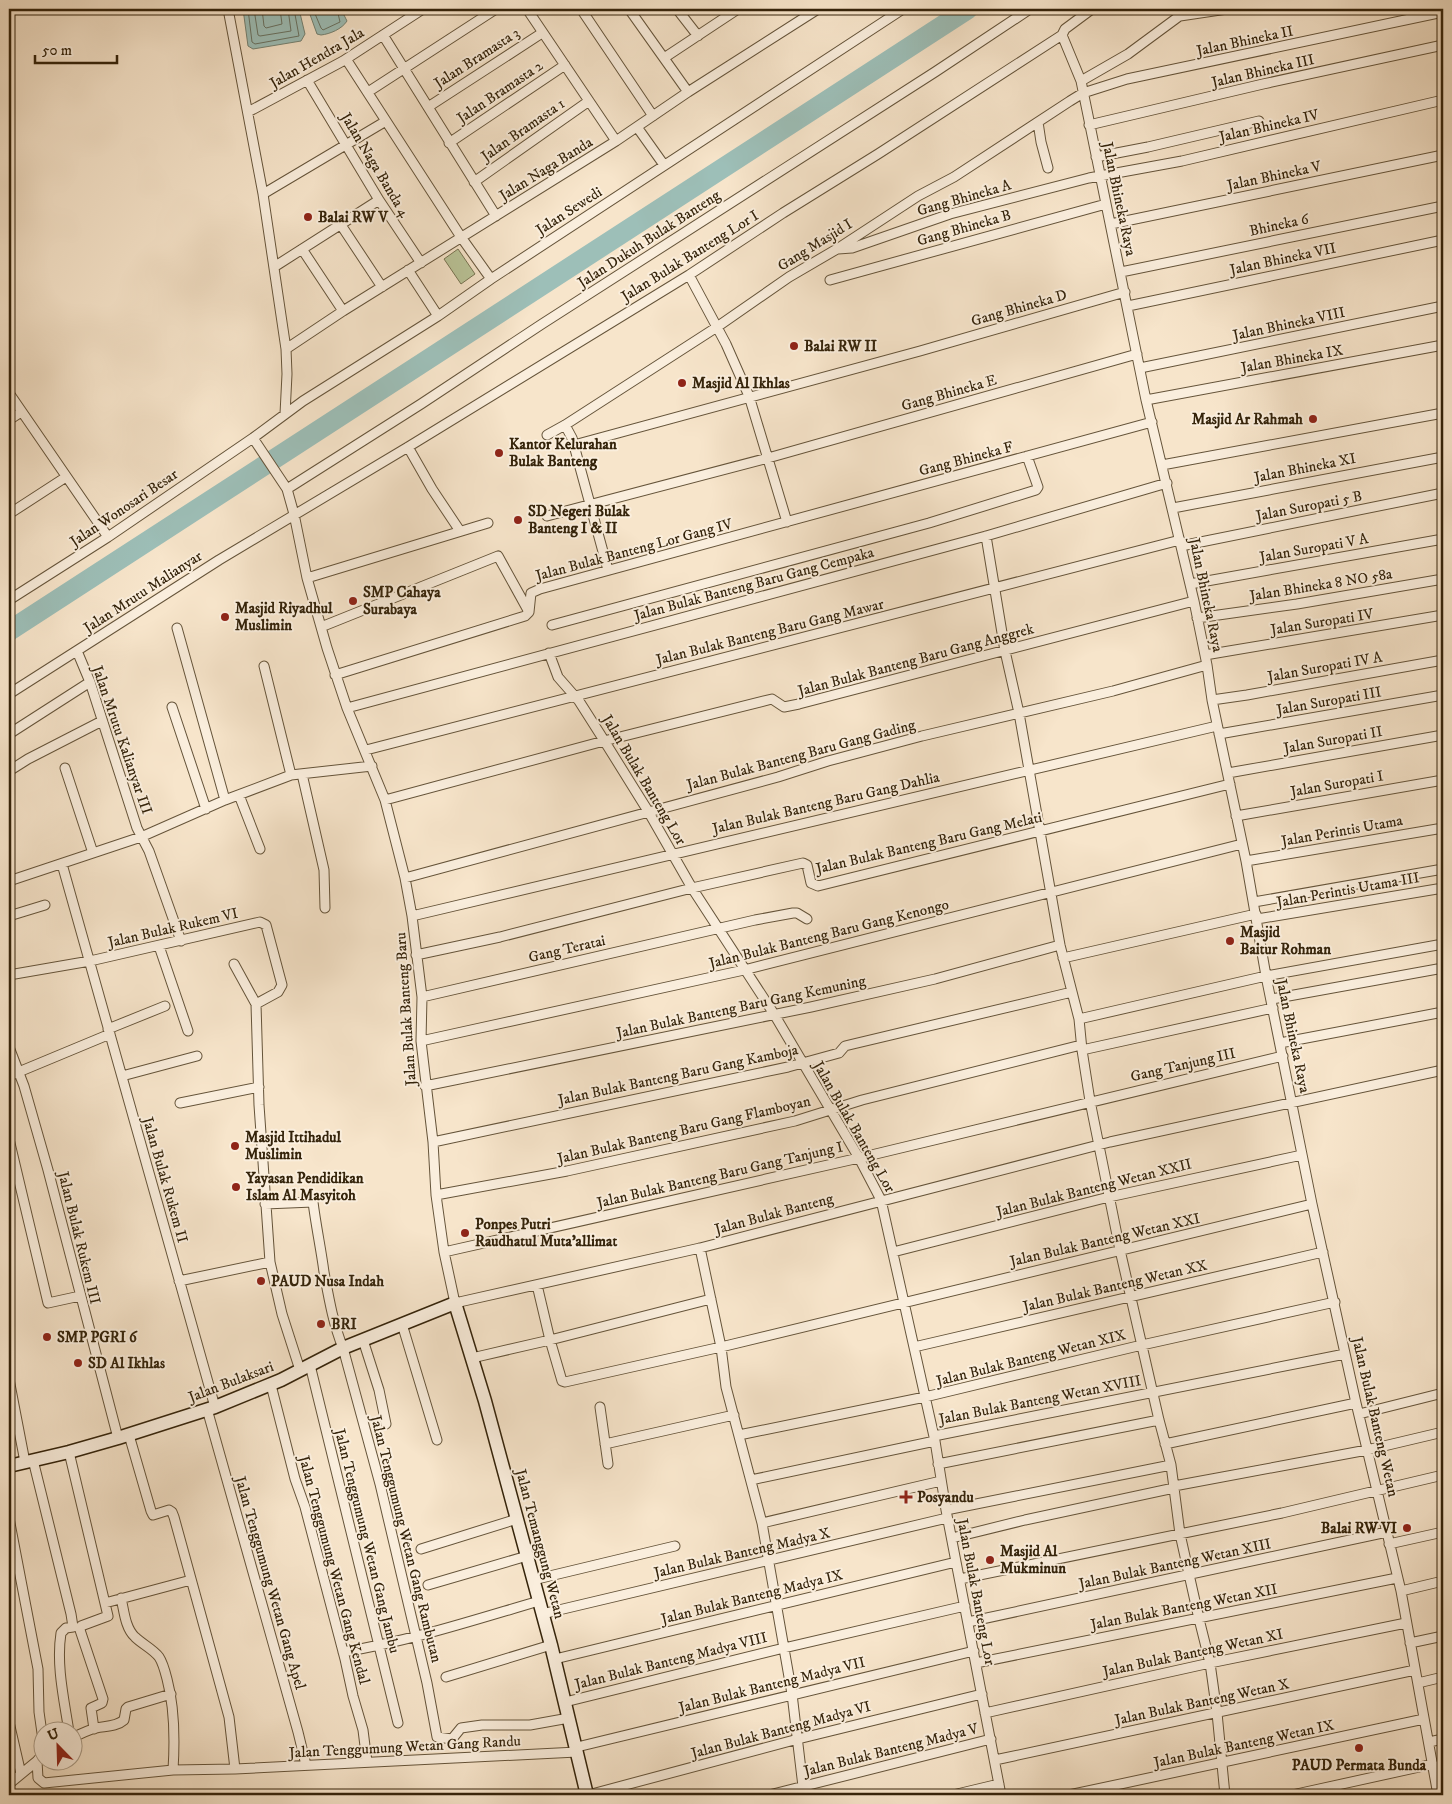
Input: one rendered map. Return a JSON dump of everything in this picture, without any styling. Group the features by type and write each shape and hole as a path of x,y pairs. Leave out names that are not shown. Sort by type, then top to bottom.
{"street":[{"path":"228,9 263,194 286,349 285,414"},
{"name":"Jalan Hendra Jala","path":"248,112 346,59 424,9"},
{"path":"368,92 496,9"},
{"path":"527,9 616,142"},
{"path":"580,9 653,116"},
{"path":"629,9 688,92"},
{"path":"677,9 698,36"},
{"path":"664,58 738,9"},
{"name":"Jalan Naga Banda","path":"286,349 343,310 616,142 688,92 818,9"},
{"name":"Jalan Sewedi","path":"253,438 285,414 438,316 490,279 903,9"},
{"name":"Jalan Dukuh Bulak Banteng","path":"285,486 421,404 1030,9"},
{"name":"Jalan Bulak Banteng Lor I","path":"294,514 408,447 689,275 783,212 878,154 1062,35 1065,29 1092,9"},
{"path":"1081,81 1128,54 1178,13 1189,9"},
{"path":"1178,13 1227,9"},
{"name":"Jalan Bhineka II","path":"1083,93 1127,80 1443,12"},
{"name":"Jalan Bramasta 3","path":"428,107 542,33"},
{"path":"383,35 496,216"},
{"name":"Jalan Bhineka Raya","path":"1062,35 1081,81 1146,400 1194,601 1200,617 1212,700 1257,916 1266,976 1292,1104"},
{"name":"Jalan Bhineka III","path":"1089,125 1263,84 1443,45"},
{"path":"346,59 460,237 490,279"},
{"name":"Jalan Bramasta 2","path":"449,142 565,65"},
{"name":"Jalan Naga Banda 4","path":"307,80 379,200 421,263"},
{"name":"Gang Masjid I","path":"547,435 717,327 789,277 837,249 911,200 954,177 1083,93"},
{"name":"Jalan Bhineka IV","path":"1100,176 1182,160 1443,100"},
{"name":"Jalan Bramasta 1","path":"474,182 589,101"},
{"path":"263,194 386,121"},
{"path":"1096,157 1259,121"},
{"path":"1038,122 1048,168"},
{"path":"637,127 664,165"},
{"name":"Jalan Bhineka V","path":"1111,224 1443,155"},
{"name":"Gang Bhineka A","path":"837,249 852,248 950,214 1100,176"},
{"path":"274,267 379,200"},
{"name":"Gang Bhineka B","path":"830,280 1106,204"},
{"name":"Bhineka 6","path":"1121,272 1443,206"},
{"path":"341,225 382,287"},
{"name":"Jalan Bhineka VII","path":"1128,306 1443,240"},
{"path":"302,249 343,310"},
{"path":"408,270 438,316"},
{"path":"689,275 717,327 749,396 787,522"},
{"name":"Gang Bhineka D","path":"574,445 920,351 1125,292"},
{"name":"Jalan Bhineka VIII","path":"1140,368 1443,306"},
{"name":"Jalan Bhineka IX","path":"1146,400 1443,345"},
{"name":"Gang Bhineka E","path":"548,516 768,458 1137,354"},
{"path":"9,393 108,536"},
{"path":"9,420 21,412"},
{"path":"1162,465 1443,413"},
{"name":"Gang Bhineka F","path":"787,522 1152,422"},
{"path":"565,425 574,445 608,570"},
{"name":"Jalan Bulak Banteng Baru","path":"253,438 285,486 294,514 308,578 335,675 385,800 405,878 412,916 422,997 420,1041 433,1142 436,1195 450,1305"},
{"name":"Jalan Wonosari Besar","path":"9,600 253,438"},
{"path":"408,447 432,489 460,531"},
{"path":"552,625 929,523 1036,490 1038,487 1027,456"},
{"name":"Jalan Bhineka XI","path":"1173,508 1443,457"},
{"path":"9,514 66,477"},
{"name":"Jalan Bulak Banteng Baru Gang Cempaka","path":"347,708 986,536 1166,483"},
{"name":"Jalan Suropati 5 B","path":"1181,543 1443,492"},
{"name":"Jalan Mrutu Malianyar","path":"9,694 294,514"},
{"name":"Jalan Bulak Banteng Lor Gang IV","path":"529,612 532,592 787,522"},
{"path":"308,578 488,523"},
{"path":"986,536 1004,651 1019,713 1060,945 1079,1019 1090,1101 1104,1144 1109,1197 1152,1392 1171,1465 1180,1534 1210,1663 1218,1713 1225,1795"},
{"name":"Jalan Suropati V A","path":"1190,584 1443,539"},
{"name":"Jalan Bulak Banteng Baru Gang Mawar","path":"366,750 993,589 1181,543"},
{"path":"321,627 499,557 529,612 525,616 476,632 335,675"},
{"name":"Jalan Bhineka 8 NO 58a","path":"1200,617 1288,605 1443,579"},
{"name":"Jalan Bulak Banteng Baru Gang Anggrek","path":"385,800 604,741 772,699 787,707 1194,601"},
{"name":"Jalan Suropati IV","path":"1205,655 1443,615"},
{"path":"177,628 225,800"},
{"name":"Jalan Mrutu Kalianyar III","path":"77,651 90,682 141,837 149,851 181,941"},
{"name":"Jalan Bulak Banteng Lor","path":"549,653 558,677 579,701 648,811 692,888 774,1014 859,1158 881,1200 934,1438 946,1514 1001,1795"},
{"name":"Jalan Suropati IV A","path":"1212,700 1443,660"},
{"name":"Jalan Bulak Banteng Baru Gang Gading","path":"405,878 922,736 1113,691 1207,665"},
{"path":"264,666 291,775"},
{"path":"9,734 90,682"},
{"name":"Jalan Suropati III","path":"1218,730 1443,695"},
{"path":"172,706 206,809"},
{"path":"9,771 28,759 102,721"},
{"name":"Jalan Bulak Banteng Baru Gang Dahlia","path":"412,916 1029,770 1218,730"},
{"name":"Jalan Suropati II","path":"1228,773 1443,735"},
{"path":"9,881 141,837 225,800 291,775 370,766"},
{"path":"65,768 93,853"},
{"path":"302,774 324,870 325,908"},
{"name":"Jalan Suropati I","path":"1236,816 1443,780"},
{"name":"Jalan Bulak Banteng Baru Gang Melati","path":"416,954 571,920 692,888 803,863 807,866 811,883 818,886 1230,784"},
{"path":"239,795 260,849"},
{"name":"Jalan Perintis Utama","path":"1246,861 1443,828"},
{"name":"Jalan Bulak Banteng Baru Gang Kenongo","path":"420,1041 744,970 1242,844"},
{"name":"Jalan Bulak Rukem II","path":"62,864 179,1281 211,1408"},
{"path":"1254,902 1443,869"},
{"name":"Jalan Perintis Utama III","path":"1064,958 1257,916 1443,888"},
{"path":"9,916 45,905"},
{"name":"Gang Teratai","path":"422,997 718,928 792,913 797,913 807,920"},
{"name":"Jalan Bulak Rukem VI","path":"90,961 262,922 266,925 282,985 278,992 256,1004"},
{"path":"1079,1019 1266,976 1443,944"},
{"name":"Jalan Bulak Banteng Baru Gang Kemuning","path":"425,1086 935,979 1060,945"},
{"path":"159,946 188,1031"},
{"path":"9,975 90,961"},
{"path":"234,964 256,1004"},
{"name":"Jalan Bulak Banteng Baru Gang Flamboyan","path":"436,1195 664,1151 795,1121 862,1100 1082,1048 1272,1004 1443,968"},
{"name":"Jalan Bulak Banteng Baru Gang Kamboja","path":"433,1142 788,1067 839,1054 845,1046 1072,992"},
{"name":"Jalan Tenggumung Wetan Gang Jambu","path":"256,1004 265,1204 270,1262 282,1314 305,1368 398,1724"},
{"path":"9,1076 165,1006"},
{"path":"1280,1044 1443,1012"},
{"name":"Jalan Bulak Rukem III","path":"9,1046 19,1072 48,1170 80,1296 124,1436 150,1511 153,1515 169,1510 172,1512 191,1580"},
{"path":"122,1076 197,1056"},
{"name":"Gang Tanjung III","path":"1090,1101 1283,1056"},
{"name":"Jalan Bulak Banteng","path":"450,1305 700,1248 1104,1144 1443,1070"},
{"path":"180,1103 259,1087"},
{"name":"Jalan Bulak Banteng Baru Gang Tanjung I","path":"444,1252 859,1158 1090,1101"},
{"name":"Jalan Bulak Banteng Wetan","path":"1292,1104 1356,1404 1401,1591 1433,1764 1440,1781 1438,1795"},
{"path":"9,1140 48,1303 80,1296"},
{"name":"Jalan Bulak Banteng Wetan XXII","path":"893,1252 1109,1197 1302,1155"},
{"name":"Jalan Tenggumung Wetan Gang Rambutan","path":"265,1204 314,1202 317,1237 334,1327 343,1348 380,1484 427,1683 438,1738 452,1739 462,1728 468,1727 482,1725 530,1726 565,1719"},
{"name":"Jalan Bulak Banteng Wetan XXI","path":"550,1340 562,1381 565,1382 721,1347 1312,1204"},
{"path":"700,1248 721,1347 726,1387 762,1523 792,1694 804,1791"},
{"name":"Jalan Bulak Banteng Wetan XX","path":"914,1347 1323,1252"},
{"path":"179,1281 270,1262"},
{"path":"536,1285 550,1340"},
{"path":"472,1358 711,1299"},
{"name":"Jalan Bulak Banteng Wetan XIX","path":"739,1435 925,1397 1142,1345 1334,1302"},
{"name":"Jalan Bulaksari","path":"9,1466 69,1452 211,1408 271,1385 343,1348 450,1305"},
{"name":"Jalan Temanggung Wetan","path":"450,1305 472,1358 485,1401 551,1645 565,1702 565,1719 587,1795"},
{"path":"402,1324 437,1440"},
{"path":"363,1340 379,1390 386,1424"},
{"name":"Jalan Bulak Banteng Wetan XVIII","path":"751,1480 934,1438 1152,1392 1346,1354"},
{"path":"9,1379 29,1461 71,1614 81,1633 103,1699 102,1703 91,1708 94,1728"},
{"name":"Jalan Tenggumung Wetan Gang Kendal","path":"271,1385 294,1479 305,1507 363,1730 367,1762"},
{"path":"1359,1414 1443,1393"},
{"path":"1165,1444 1356,1404"},
{"path":"600,1407 608,1464"},
{"name":"Jalan Tenggumung Wetan Gang Apel","path":"211,1408 306,1765"},
{"path":"605,1444 734,1415"},
{"path":"938,1464 1159,1420"},
{"path":"952,1538 1174,1487 1367,1450 1443,1432"},
{"path":"67,1722 60,1669 61,1633 66,1628 108,1616 69,1452"},
{"name":"Jalan Bulak Banteng Madya X","path":"343,1652 379,1646 541,1607 768,1561 946,1514 1171,1465"},
{"path":"960,1579 1282,1514 1443,1475"},
{"path":"762,1523 940,1481"},
{"path":"9,1518 38,1668 40,1722"},
{"path":"420,1549 517,1519"},
{"name":"Jalan Bulak Banteng Wetan XIII","path":"968,1622 1387,1532"},
{"path":"1389,1544 1443,1532"},
{"path":"533,1580 675,1546"},
{"path":"428,1585 527,1556"},
{"name":"Jalan Bulak Banteng Madya IX","path":"554,1659 956,1562"},
{"name":"Jalan Bulak Banteng Wetan XII","path":"976,1663 1397,1578"},
{"path":"105,1603 191,1580 229,1717 234,1769"},
{"path":"1401,1591 1443,1581"},
{"path":"121,1598 125,1617 131,1632 158,1655 163,1664 171,1694 175,1734 173,1770"},
{"name":"Jalan Bulak Banteng Madya VIII","path":"565,1702 965,1606"},
{"name":"Jalan Bulak Banteng Wetan XI","path":"985,1713 1210,1663 1406,1623"},
{"path":"1410,1643 1443,1636"},
{"path":"446,1677 551,1645"},
{"name":"Jalan Bulak Banteng Madya VII","path":"574,1751 792,1694 974,1650"},
{"name":"Jalan Bulak Banteng Wetan X","path":"995,1760 1415,1670"},
{"path":"1418,1683 1443,1677"},
{"path":"82,1733 94,1728 120,1724 124,1720 128,1707 171,1694"},
{"name":"Jalan Bulak Banteng Madya VI","path":"587,1795 798,1739 982,1694"},
{"name":"Jalan Bulak Banteng Wetan IX","path":"1069,1795 1424,1719"},
{"path":"9,1722 21,1774"},
{"name":"Jalan Bulak Banteng Madya V","path":"769,1795 804,1791 990,1739"},
{"path":"1430,1742 1443,1739"},
{"name":"Jalan Tenggumung Wetan Gang Randu","path":"39,1772 38,1778 44,1783 173,1770 234,1769 574,1751"},
{"path":"1292,1795 1433,1764"},
{"path":"9,1784 32,1765"},
{"path":"953,1795 999,1784"}],"green space":[{"path":"458,249 475,274 461,284 444,259"}],"water":[{"path":"243,9 299,9 305,34 301,41 253,49 248,46"},
{"path":"308,9 341,9 347,21 339,29 321,35 317,34"}],"waterway":[{"path":"9,631 968,9"}],"place":[{"name":"Balai RW V","path":"308,217"},
{"name":"Balai RW II","path":"794,346"},
{"name":"Masjid Al Ikhlas","path":"682,383"},
{"name":"Masjid Ar Rahmah","path":"1313,419"},
{"name":"Kantor Kelurahan Bulak Banteng","path":"499,453"},
{"name":"SD Negeri Bulak Banteng I & II","path":"518,520"},
{"name":"SMP Cahaya Surabaya","path":"353,601"},
{"name":"Masjid Riyadhul Muslimin","path":"225,617"},
{"name":"Masjid Baitur Rohman","path":"1230,941"},
{"name":"Masjid Ittihadul Muslimin","path":"235,1146"},
{"name":"Yayasan Pendidikan Islam Al Masyitoh","path":"236,1187"},
{"name":"Ponpes Putri Raudhatul Muta'allimat","path":"465,1233"},
{"name":"PAUD Nusa Indah","path":"261,1281"},
{"name":"BRI","path":"321,1324"},
{"name":"SMP PGRI 6","path":"47,1337"},
{"name":"SD Al Ikhlas","path":"78,1363"},
{"name":"Posyandu","path":"906,1497"},
{"name":"Balai RW VI","path":"1407,1528"},
{"name":"Masjid Al Mukminun","path":"990,1560"},
{"name":"PAUD Permata Bunda","path":"1359,1748"}]}
